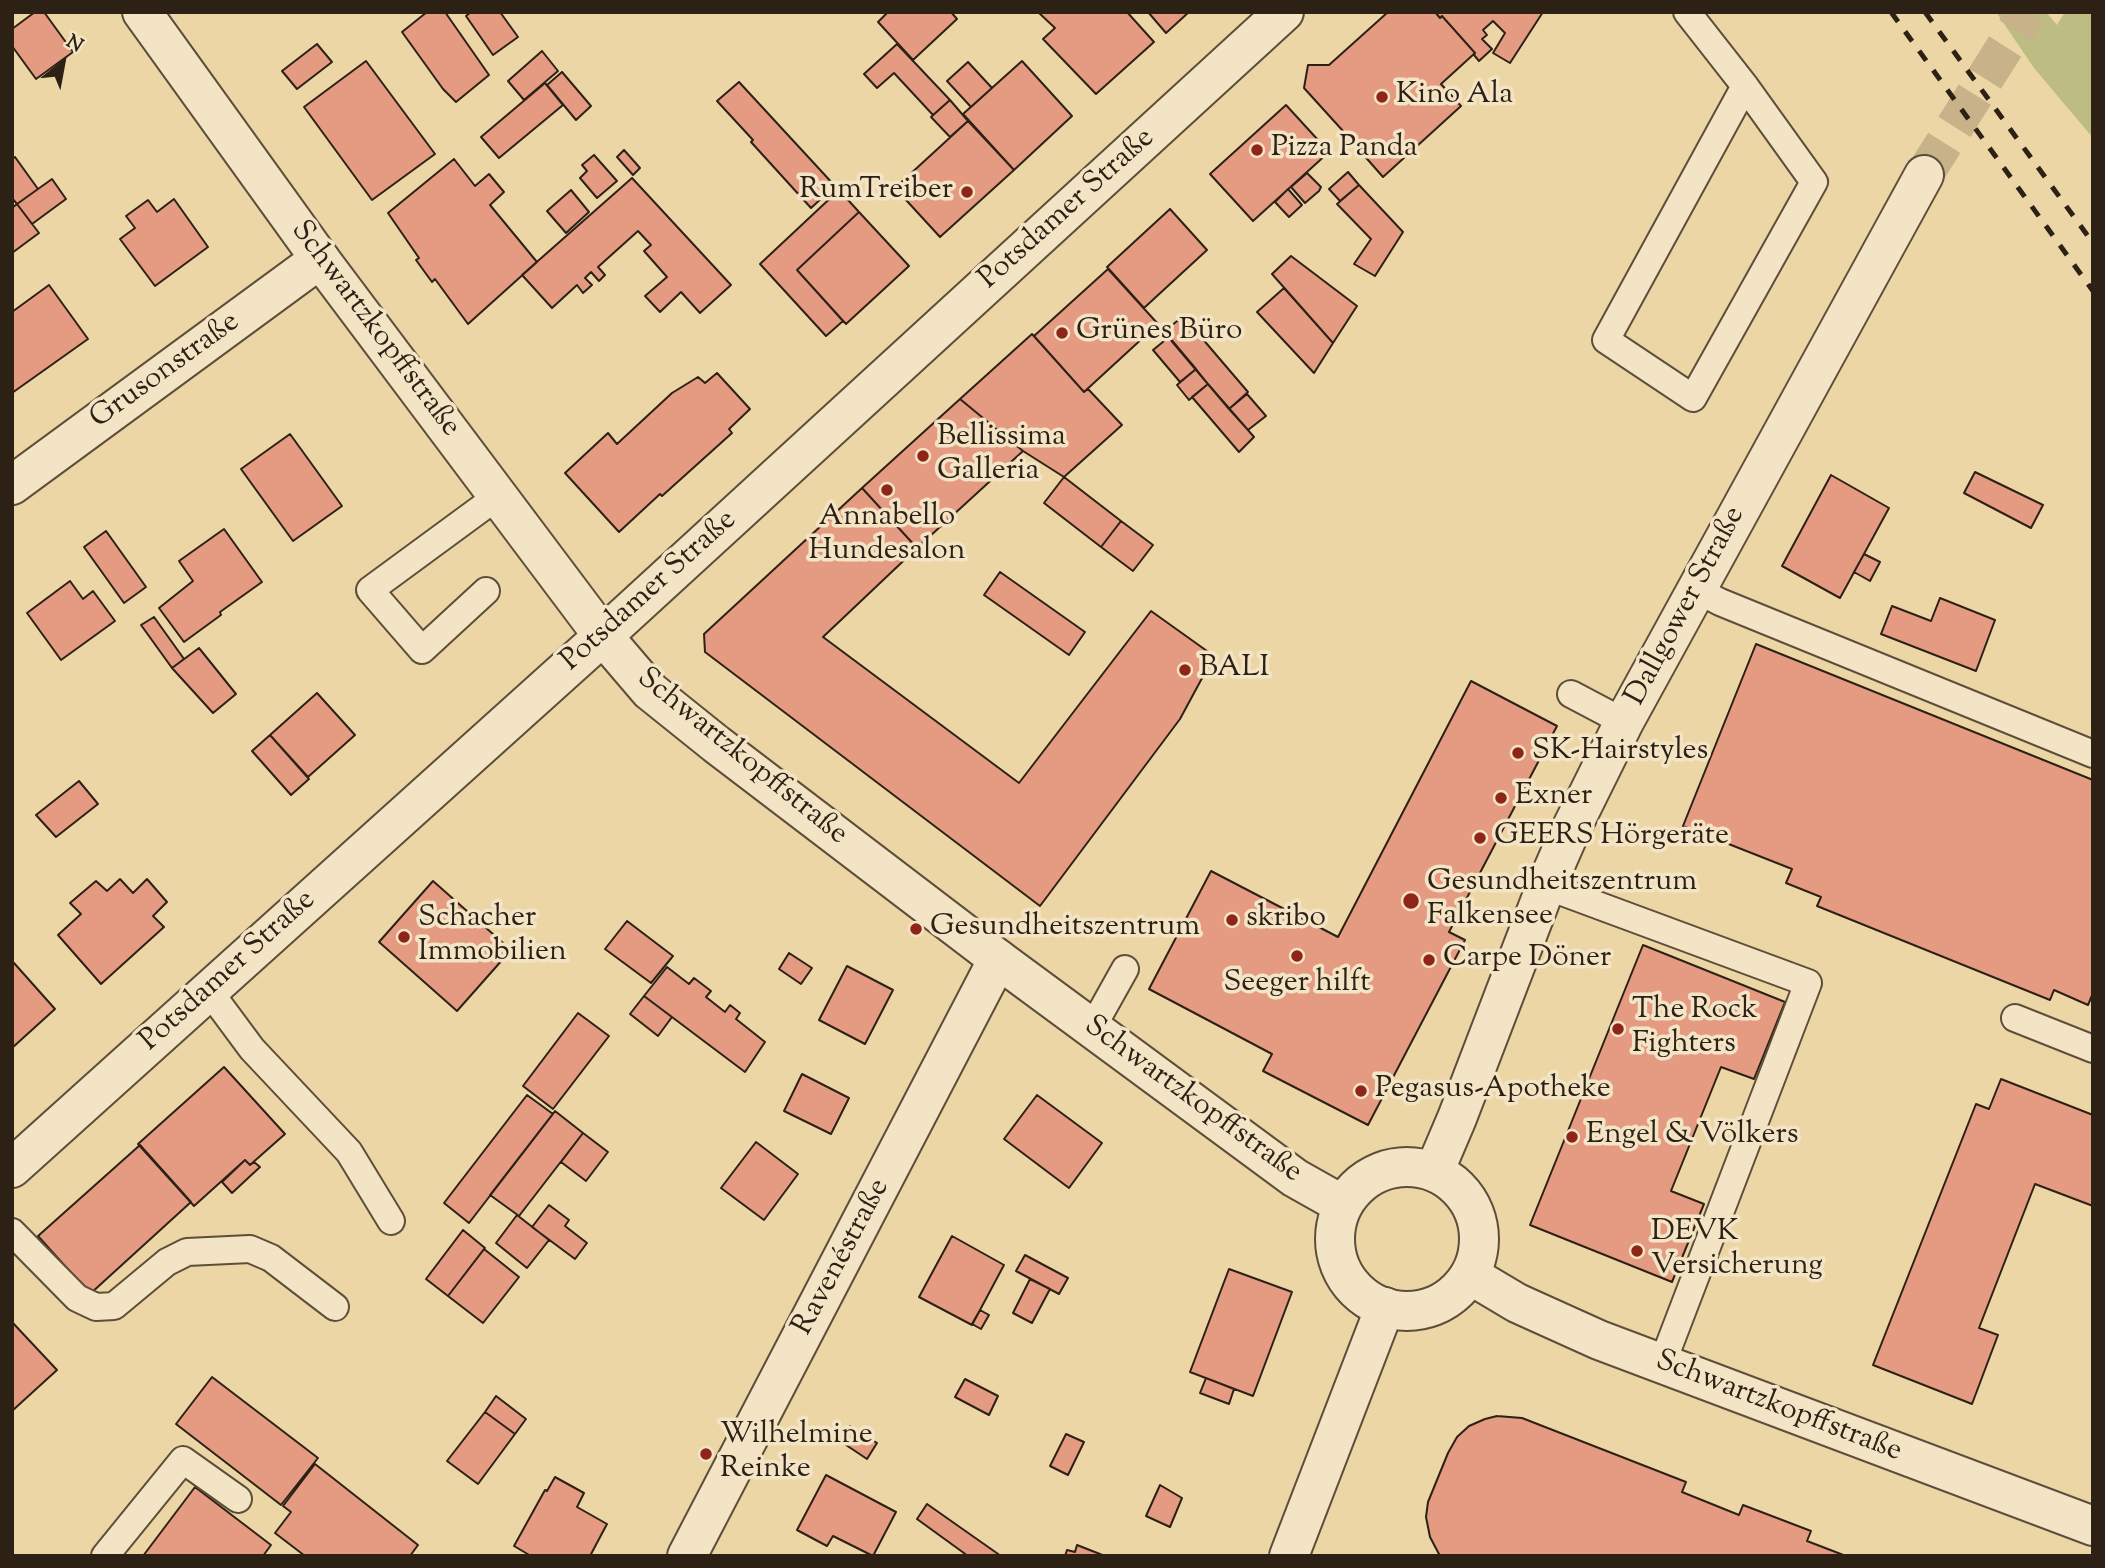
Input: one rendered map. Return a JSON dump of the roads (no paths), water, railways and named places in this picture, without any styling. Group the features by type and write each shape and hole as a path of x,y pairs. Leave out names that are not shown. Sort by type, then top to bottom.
{"street":[{"name":"Schwartzkopffstraße","path":"142,12 320,259 603,636 650,691 999,960 1295,1178 1343,1205"},
{"name":"Potsdamer Straße","path":"12,1168 603,636 1284,12"},
{"name":"Dallgower Straße","path":"1434,1172 1546,886 1624,722 1924,175"},
{"name":"Grusonstraße","path":"12,485 320,259"},
{"name":"Ravenéstraße","path":"687,1556 999,960"},
{"path":"1414,1167 1434,1172 1455,1185 1470,1204 1479,1227 1478,1252 1470,1275 1458,1291 1433,1306 1404,1311 1385,1307 1363,1296 1346,1277 1336,1254 1336,1229 1343,1205 1356,1188 1372,1175 1382,1171 1414,1167"},
{"name":"Schwartzkopffstraße","path":"1470,1275 1517,1303 1599,1340 2093,1526"},
{"path":"1289,1556 1385,1307"}],"lane":[{"path":"1687,12 1745,86 1814,182 1693,398 1606,340 1745,86"},
{"path":"486,591 422,650 370,590 498,496"},
{"path":"1697,590 1720,602 2093,754"},
{"path":"1571,694 1624,722"},
{"path":"1546,886 1808,983 1662,1364"},
{"path":"1092,1028 1125,969"},
{"path":"209,991 252,1049 349,1152 391,1221"},
{"path":"2015,1018 2093,1049"},
{"path":"12,1232 77,1298 96,1307 114,1306 167,1262 187,1252 250,1249 271,1258 335,1307"},
{"path":"105,1556 183,1460 238,1499"}],"tunnel":[{"path":"1924,175 2027,12"}],"railway":[{"path":"1891,12 2093,291"},
{"path":"1925,12 2093,243"}],"place":[{"name":"Kino Ala","path":"1382,97"},
{"name":"Pizza Panda","path":"1257,150"},
{"name":"RumTreiber","path":"967,192"},
{"name":"Grünes Büro","path":"1062,333"},
{"name":"Bellissima Galleria","path":"923,456"},
{"name":"Annabello Hundesalon","path":"887,490"},
{"name":"BALI","path":"1185,670"},
{"name":"SK-Hairstyles","path":"1518,753"},
{"name":"Exner","path":"1501,798"},
{"name":"GEERS Hörgeräte","path":"1480,838"},
{"name":"Gesundheitszentrum Falkensee","path":"1411,901"},
{"name":"skribo","path":"1232,920"},
{"name":"Gesundheitszentrum","path":"916,929"},
{"name":"Schacher Immobilien","path":"404,937"},
{"name":"Seeger hilft","path":"1297,956"},
{"name":"Carpe Döner","path":"1429,960"},
{"name":"The Rock Fighters","path":"1618,1029"},
{"name":"Pegasus-Apotheke","path":"1361,1091"},
{"name":"Engel & Völkers","path":"1572,1137"},
{"name":"DEVK Versicherung","path":"1637,1251"},
{"name":"Wilhelmine Reinke","path":"706,1454"}]}
